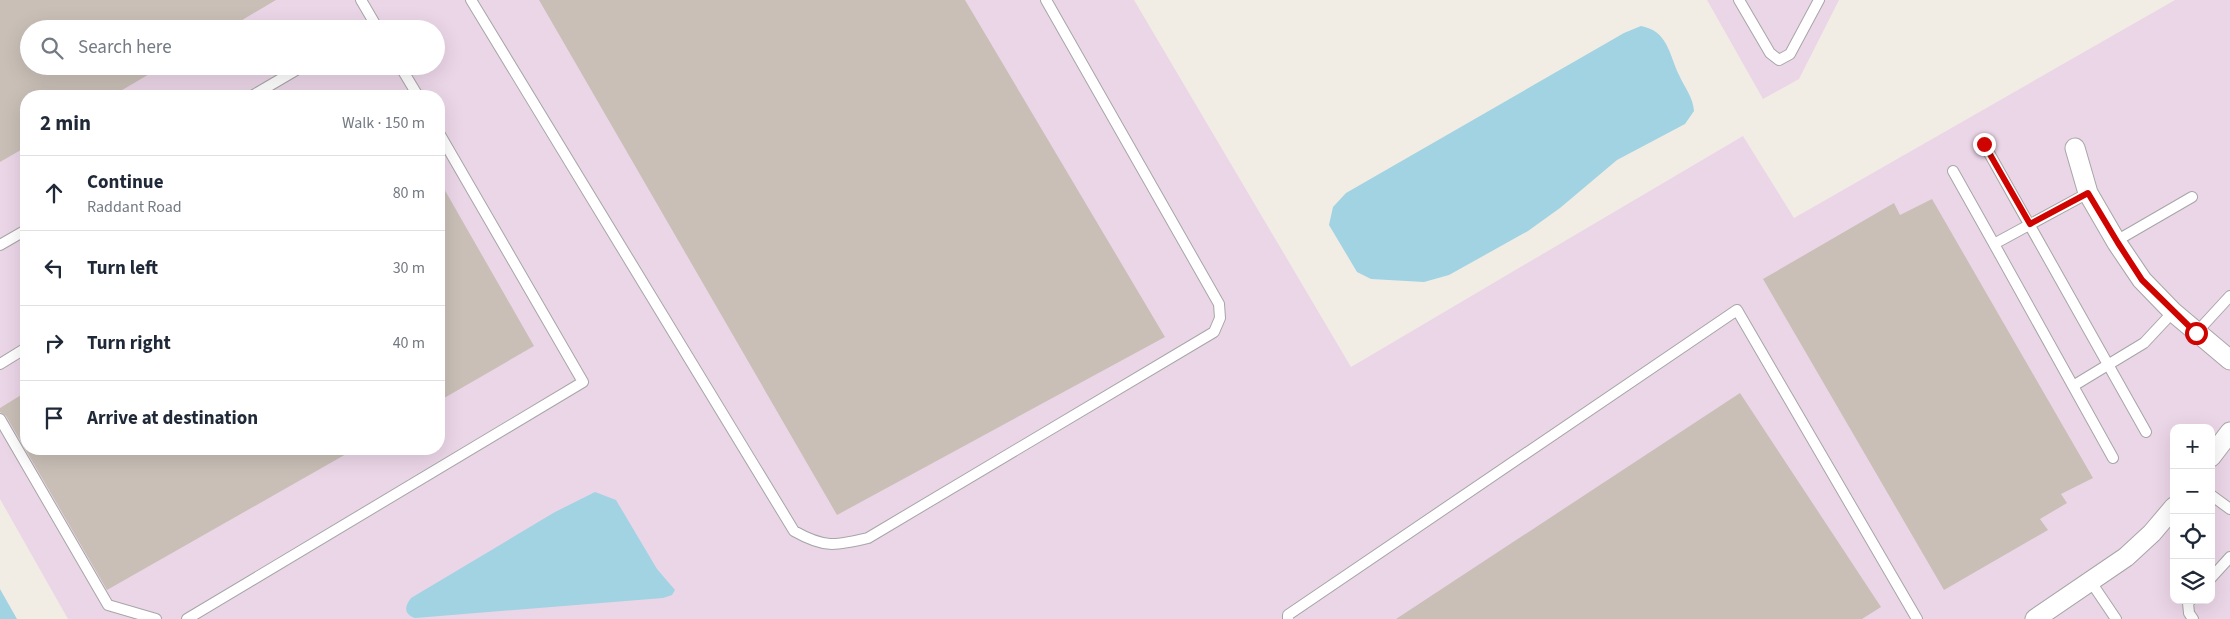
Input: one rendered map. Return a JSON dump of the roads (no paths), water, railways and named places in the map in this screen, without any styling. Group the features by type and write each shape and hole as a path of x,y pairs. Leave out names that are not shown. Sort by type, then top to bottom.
{"street":[{"path":"2075,148 2088,193 2116,241 2142,280 2196,333 2230,360"},
{"path":"2215,453 2230,432"},
{"path":"2035,619 2126,557 2152,533 2170,512"}],"lane":[{"path":"361,0 370,20"},
{"path":"471,0 794,531 814,542 843,544 868,538 1214,332 1220,318 1220,304 1046,0"},
{"path":"1739,0 1770,53 1780,60 1790,54 1819,0"},
{"path":"262,90 288,75"},
{"path":"405,75 414,90"},
{"path":"187,619 583,382 445,143"},
{"path":"1984,144 2146,432"},
{"path":"1953,171 2113,458"},
{"path":"1994,244 2088,193"},
{"path":"2116,241 2192,197"},
{"path":"0,245 20,233"},
{"path":"2196,333 2230,296"},
{"path":"1288,619 1288,616 1737,310 1914,618"},
{"path":"2073,386 2144,343 2173,312"},
{"path":"0,364 20,352"},
{"path":"0,419 20,453"},
{"path":"21,455 108,605 156,619"},
{"path":"2215,498 2230,509"},
{"path":"2215,574 2230,557"},
{"path":"2091,582 2116,619"},
{"path":"2188,604 2189,613 2194,619"}],"water":[{"path":"1641,26 1657,33 1662,38 1690,97 1694,111 1685,124 1617,160 1560,208 1528,231 1449,275 1424,282 1371,279 1357,272 1329,225 1333,207 1346,193 1624,33"},
{"path":"595,492 616,500 657,569 675,590 672,595 663,598 415,618 407,612 406,607 411,598 555,512"},
{"path":"0,589 17,619 0,619"}]}
